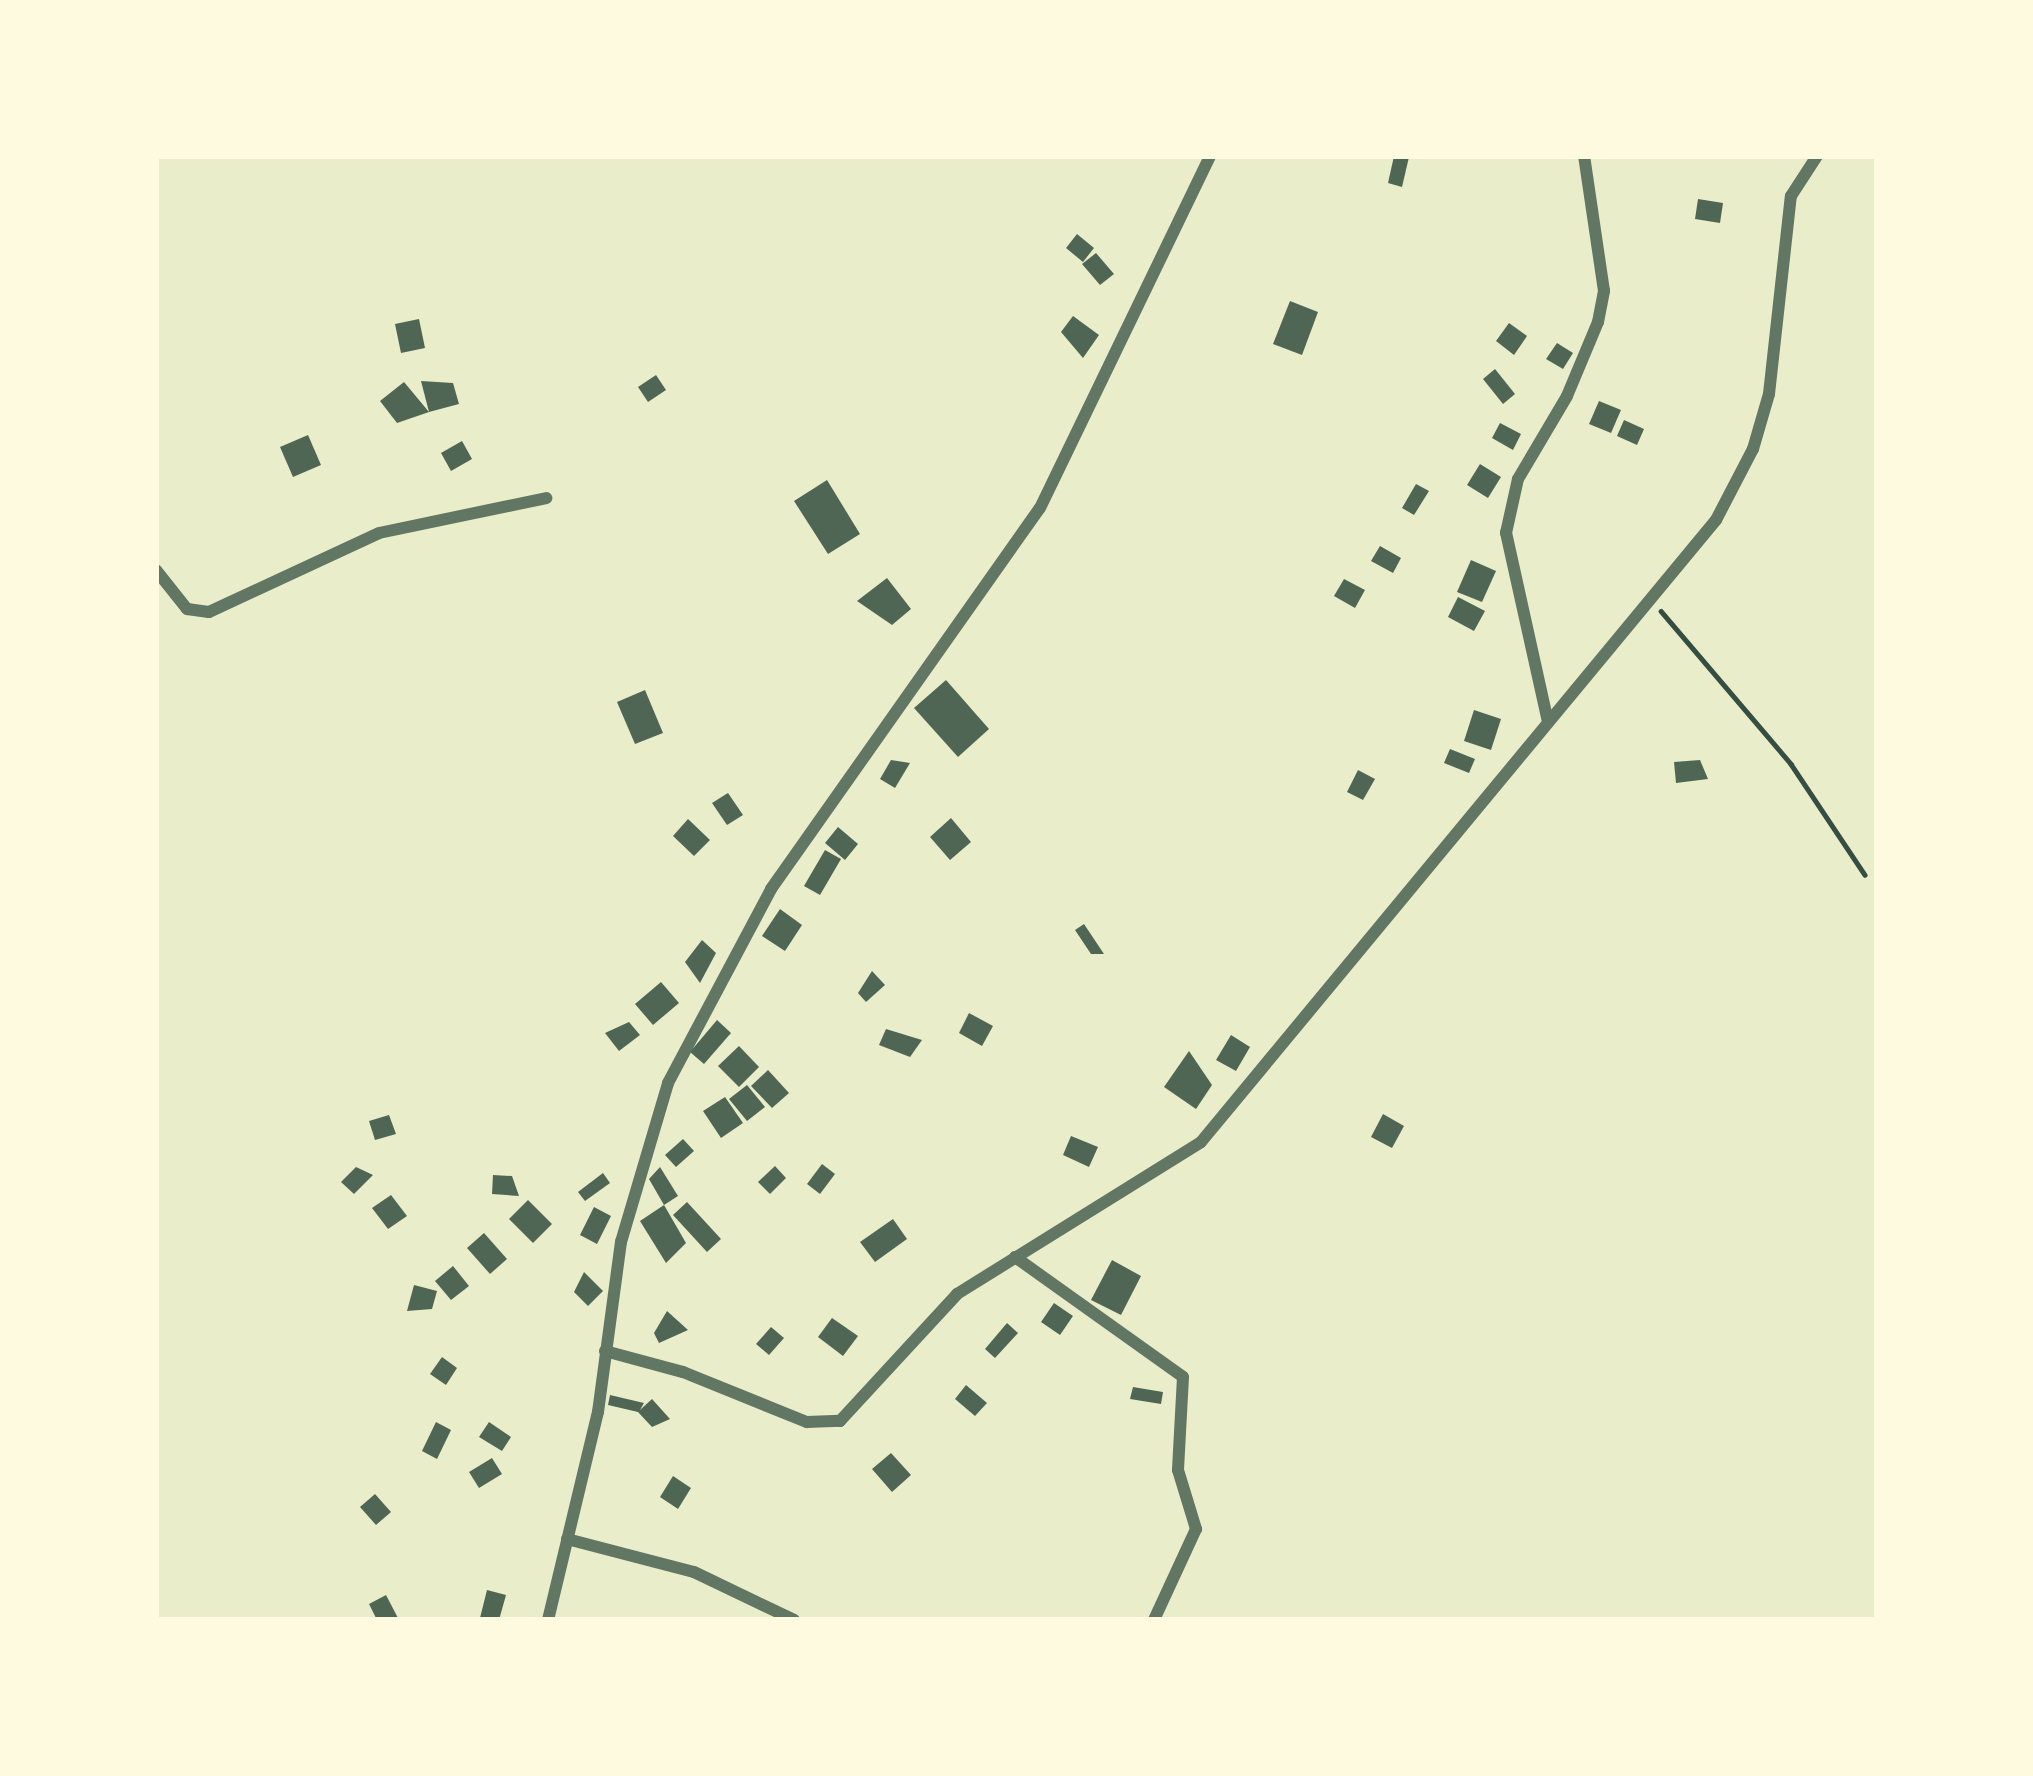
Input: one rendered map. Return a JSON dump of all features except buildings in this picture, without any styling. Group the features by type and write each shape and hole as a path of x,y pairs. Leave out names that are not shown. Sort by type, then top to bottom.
{"street":[{"path":"548,1620 605,1351 621,1242 668,1083 714,990 844,780 1040,508 1210,156"},
{"path":"1548,722 1506,533 1518,479 1567,396 1598,322 1604,291 1584,156"},
{"path":"605,1351 824,1424 840,1420 940,1309 1016,1257 1181,1160 1226,1117 1548,722 1654,602 1716,520 1753,448 1775,371 1791,196 1816,156"},
{"path":"156,570 187,609 209,611 379,533 546,498"},
{"path":"1016,1257 1183,1377 1178,1470 1196,1529 1154,1620"},
{"path":"567,1539 694,1572 794,1620"}],"path":[{"path":"1654,602 1791,764 1865,875"}]}
